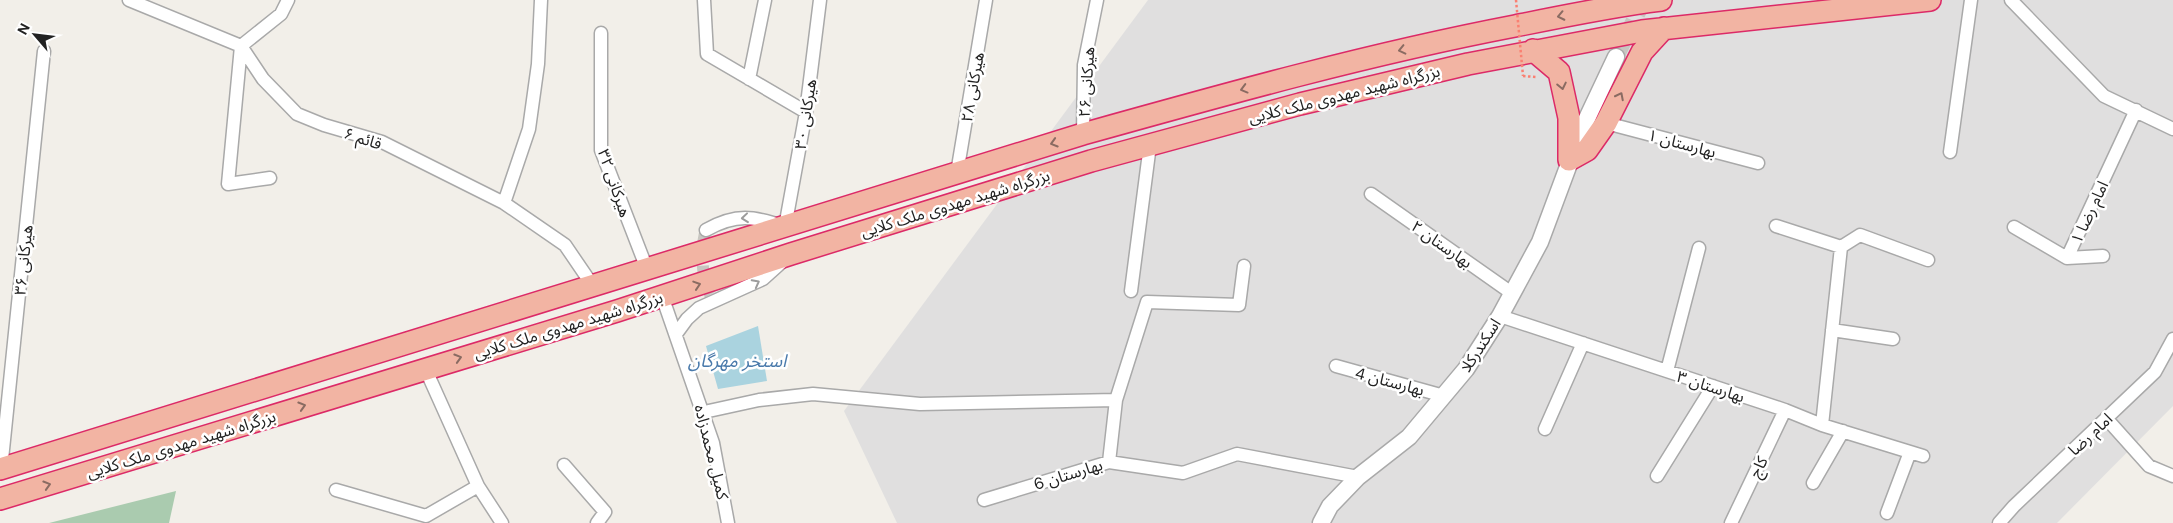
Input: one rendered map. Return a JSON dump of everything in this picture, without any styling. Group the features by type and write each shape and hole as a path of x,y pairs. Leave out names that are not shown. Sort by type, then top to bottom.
{"highway":[{"name":"بزرگراه شهید مهدوی ملک کلایی","path":"1,469 1083,134 1354,61 1594,6 1661,0"},
{"name":"بزرگراه شهید مهدوی ملک کلایی","path":"0,499 1150,145 1319,99 1533,50 1664,28 1930,0"},
{"path":"1533,50 1559,72 1569,118 1569,160 1587,150 1606,123 1642,52 1664,28"}],"street":[{"path":"129,0 241,46"},
{"path":"270,178 228,184 241,46 282,14 288,0"},
{"path":"504,203 530,129 538,64 541,0"},
{"path":"704,0 707,54 806,112"},
{"path":"749,79 765,0"},
{"name":"هیرکانی ۳۰","path":"785,226 806,112 820,0"},
{"name":"هیرکانی ۲۸","path":"957,173 986,0"},
{"name":"هیرکانی ۲۶","path":"1083,134 1084,66 1097,0"},
{"path":"1950,152 1971,0"},
{"path":"2011,0 2104,96 2173,129"},
{"name":"هیرکانی ۳۲","path":"601,33 601,150 647,269"},
{"name":"قائم ۶","path":"241,46 263,79 298,114 324,125 382,142 504,203 564,245 593,286"},
{"name":"هیرکانی ۳۶","path":"1,469 44,51"},
{"name":"اسکندرکلا","path":"1321,523 1330,506 1358,477 1409,437 1466,369 1500,316 1540,242 1569,160 1616,57"},
{"name":"امام رضا ۱","path":"2014,227 2067,258 2136,110"},
{"name":"بهارستان ۱","path":"1606,123 1758,163"},
{"path":"1131,291 1150,145"},
{"name":"بهارستان ۲","path":"1371,194 1513,294"},
{"path":"706,230 724,220 758,217 785,226"},
{"path":"1776,226 1841,247"},
{"path":"1841,247 1860,235 1928,260"},
{"path":"1822,425 1841,247"},
{"path":"1667,371 1699,248"},
{"path":"676,334 687,318 699,308 763,280 791,254"},
{"path":"2067,258 2103,256"},
{"path":"1109,462 1116,400 1147,302 1240,305 1244,266"},
{"name":"کمیل محمدزاده","path":"662,296 704,412 713,443 728,523"},
{"name":"بهارستان ۳","path":"1500,316 1785,410 1822,425 1923,456"},
{"path":"1832,330 1894,339"},
{"name":"امام رضا","path":"1999,523 2014,506 2156,372 2173,339"},
{"path":"1545,429 1583,344"},
{"name":"بهارستان 4","path":"1336,366 1444,396"},
{"path":"425,368 478,486 502,523"},
{"path":"1657,476 1713,386"},
{"path":"704,412 759,400 813,394 920,404 1116,400"},
{"name":"کاج","path":"1731,523 1785,410"},
{"path":"2106,418 2149,466 2173,476"},
{"path":"1813,483 1844,431"},
{"path":"1887,513 1910,452"},
{"name":"بهارستان 6","path":"984,500 1109,462 1183,473 1237,454 1358,477"},
{"path":"564,466 605,512 597,523"},
{"path":"336,490 426,516 478,486"}],"path":[{"path":"1516,0 1523,76"}],"shaded area":[{"path":"1148,0 2173,0 2173,406 2057,523 897,523 844,411"}],"green space":[{"path":"176,491 169,523 49,523"}],"water":[{"name":"استخر مهرگان","path":"758,326 767,381 718,389 706,346"}],"tunnel":[{"path":"1616,57 1644,0"},
{"path":"706,230 702,256 704,276 706,286 714,300"}]}
